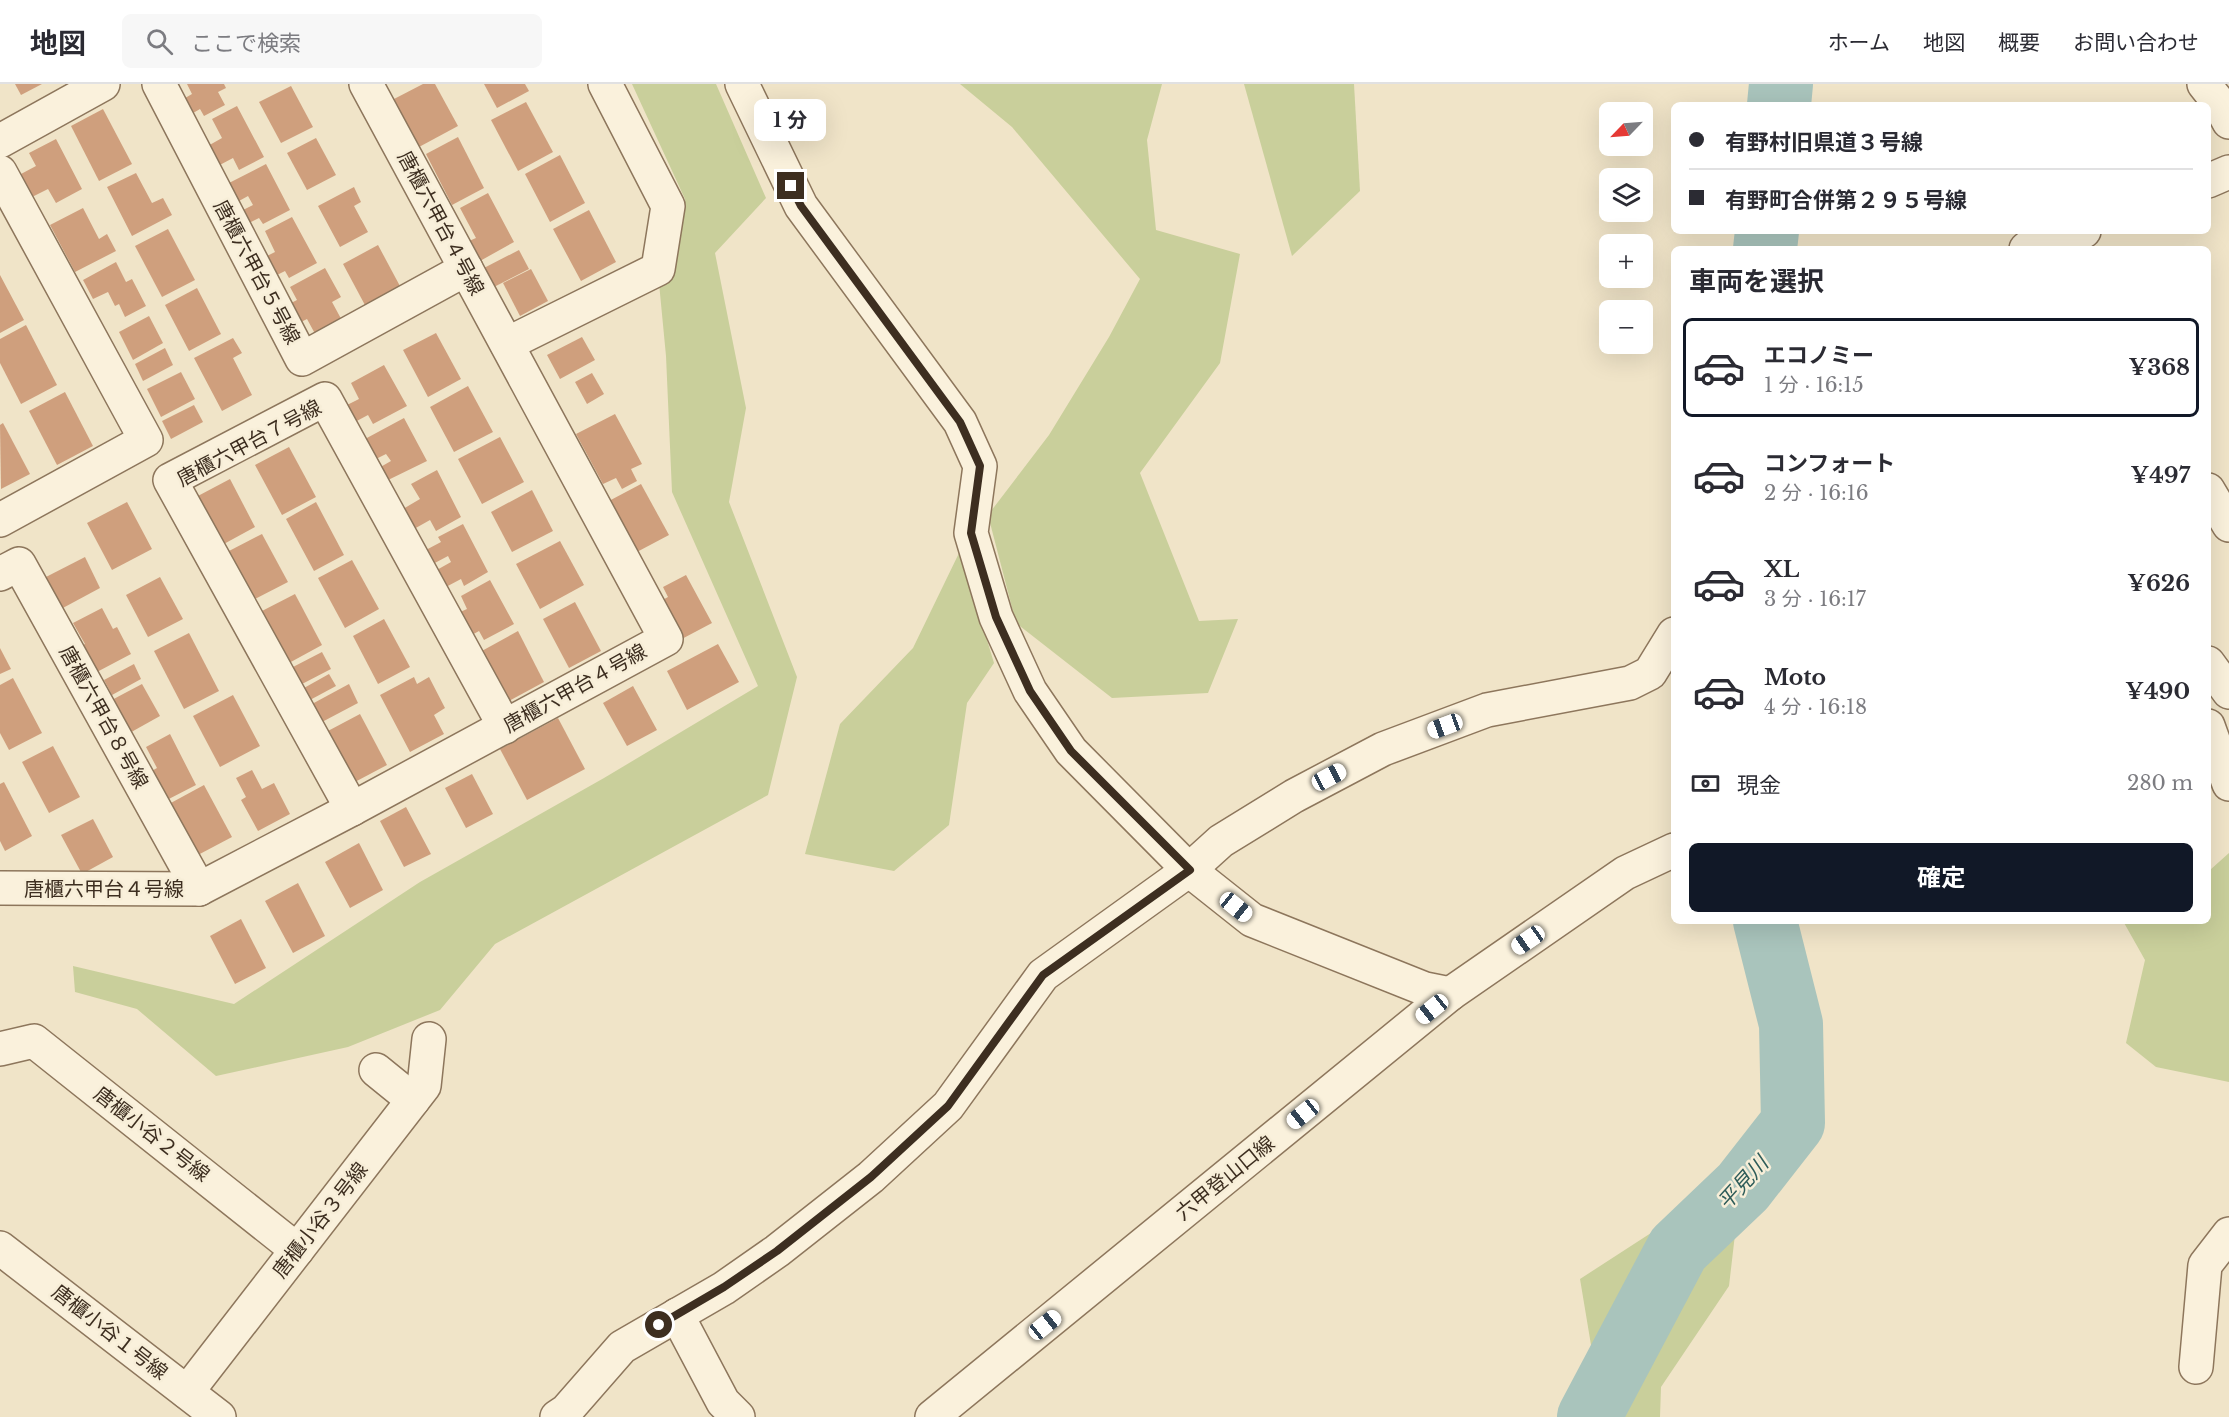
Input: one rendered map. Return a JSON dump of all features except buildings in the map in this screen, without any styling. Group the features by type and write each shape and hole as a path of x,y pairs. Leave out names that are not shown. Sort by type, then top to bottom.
{"street":[{"path":"0,141 103,84"},
{"name":"唐櫃六甲台５号線","path":"159,84 302,359 466,269"},
{"name":"唐櫃六甲台４号線","path":"0,888 199,889 666,639 366,84"},
{"path":"507,344 658,268 668,206 604,84"},
{"path":"742,84 801,206 960,422 980,466 971,533 996,617 1030,691 1071,751 1190,870 1252,920 1425,989 1450,994"},
{"path":"2204,84 2219,103 2229,122"},
{"path":"0,172 146,440 0,520"},
{"path":"2211,180 2229,172"},
{"path":"2030,246 2073,234"},
{"name":"唐櫃六甲台７号線","path":"352,809 170,480 325,399 505,727"},
{"name":"唐櫃六甲台８号線","path":"0,574 19,564 199,889"},
{"path":"557,1417 566,1411 622,1347 724,1287 777,1251 871,1177 948,1106 1043,975 1190,870 1221,840 1294,796 1383,749 1487,710 1630,683 1650,674 1671,639"},
{"path":"2211,667 2229,692"},
{"path":"2211,707 2229,702"},
{"path":"2211,734 2229,784"},
{"name":"六甲登山口線","path":"951,1411 1450,994 1624,873 1671,851"},
{"name":"唐櫃小谷３号線","path":"187,1392 424,1086 429,1039"},
{"name":"唐櫃小谷２号線","path":"0,1049 34,1041 297,1250"},
{"path":"376,1070 414,1100"},
{"path":"2196,1367 2205,1265 2229,1234"},
{"name":"唐櫃小谷１号線","path":"0,1248 219,1417"},
{"path":"677,1315 723,1402 738,1417"}],"green space":[{"path":"632,84 716,84 766,198 715,253 746,408 729,502 797,677 768,795 495,944 440,1010 348,1047 216,1076 137,1009 75,992 73,966 234,1004 420,882 604,778 758,686 672,492 666,356 659,283 676,245 685,199"},
{"path":"960,84 1162,84 1147,140 1156,230 1240,254 1220,363 1140,473 1199,621 1238,619 1208,693 1112,698 1016,623 988,515 1049,435 1109,337 1140,279 1012,127"},
{"path":"1244,84 1354,84 1360,191 1292,256"},
{"path":"960,551 994,663 967,703 949,825 894,871 805,854 840,724 913,648"},
{"path":"2229,853 2229,1082 2156,1067 2126,1043 2145,960 2125,924 2211,924 2211,869"},
{"path":"1742,1174 1729,1286 1661,1387 1660,1417 1561,1417 1593,1357 1580,1279"}],"waterway":[{"name":"平見川","path":"1779,102 1781,84"},
{"name":"平見川","path":"1765,246 1767,234"},
{"name":"平見川","path":"1589,1417 1678,1249 1743,1187 1793,1123 1791,1024 1766,924"}],"route":[{"path":"659,1325 724,1287 777,1251 871,1177 948,1106 1043,975 1190,870 1071,751 1030,691 996,617 971,533 980,466 960,422 903,341 801,206 791,186"}]}
